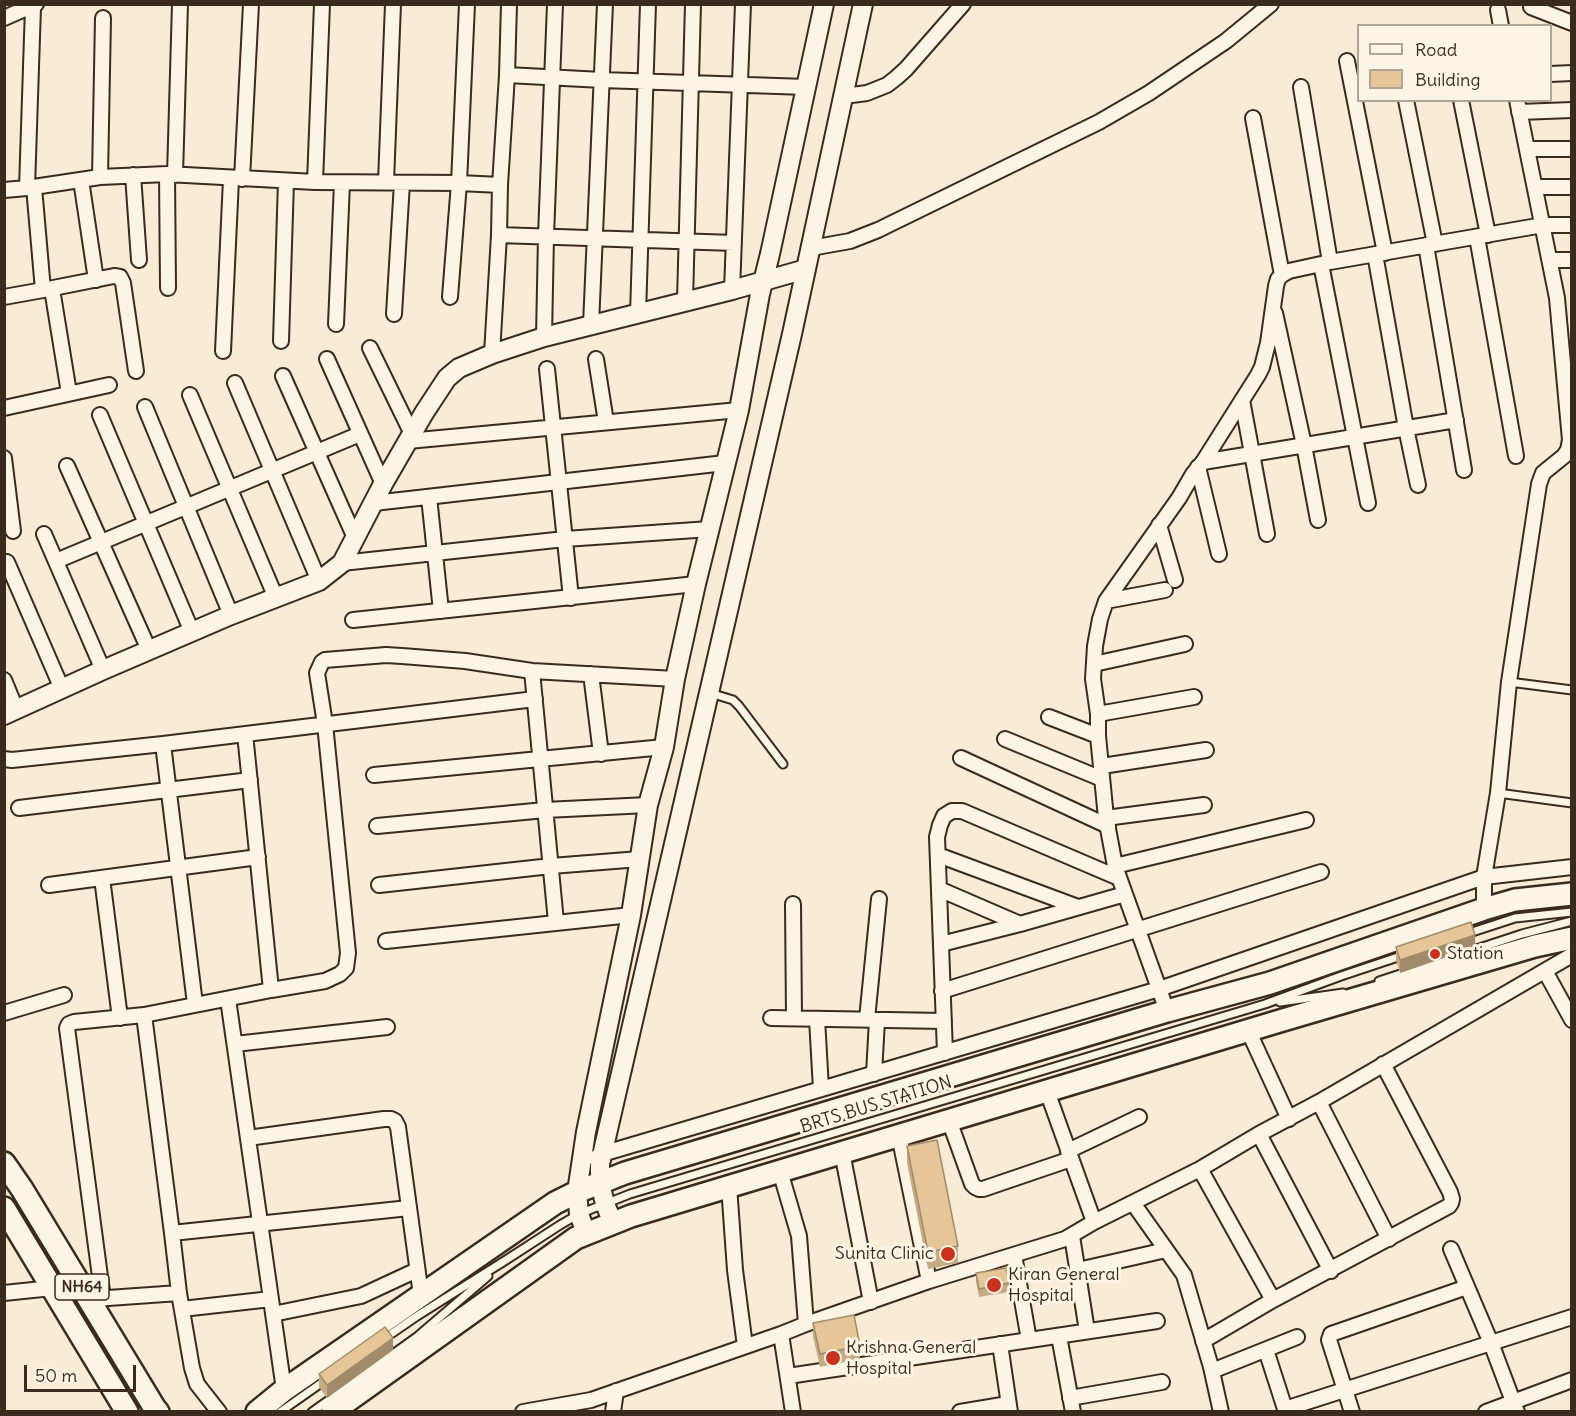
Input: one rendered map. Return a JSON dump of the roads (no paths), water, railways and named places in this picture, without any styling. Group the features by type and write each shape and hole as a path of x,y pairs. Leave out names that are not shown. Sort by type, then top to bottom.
{"main road":[{"path":"257,1412 284,1390 555,1203 624,1173 1167,1011 1270,983 1484,909 1515,900 1572,894"},
{"path":"332,1412 576,1238 582,1224 609,1213 631,1216 1248,1030 1535,946 1572,938"},
{"name":"NH64","path":"4,1163 96,1299 158,1412"},
{"name":"NH64","path":"4,1208 127,1412"}],"street":[{"path":"168,288 180,4"},
{"path":"223,351 251,4"},
{"path":"315,182 322,4"},
{"path":"386,182 393,4"},
{"path":"450,297 459,183 467,4"},
{"path":"492,354 509,4"},
{"path":"544,337 555,4"},
{"path":"591,324 604,4"},
{"path":"638,314 648,4"},
{"path":"685,301 693,4"},
{"path":"732,290 743,4"},
{"path":"582,1224 576,1192 586,1132 631,915 648,805 664,747 675,679 696,584 739,410 762,287 824,4"},
{"path":"609,1213 600,1183 602,1154 792,334 863,4"},
{"path":"844,96 867,93 887,85 906,69 963,4"},
{"path":"811,248 850,241 878,230 1099,122 1149,93 1226,40 1270,4"},
{"path":"4,18 34,6 31,187 48,290 69,393"},
{"path":"1531,7 1572,23"},
{"path":"1498,10 1501,24"},
{"path":"99,177 103,18"},
{"path":"1347,61 1380,253 1406,428 1418,485"},
{"path":"1552,74 1572,73"},
{"path":"507,75 806,87"},
{"path":"1301,87 1326,263 1368,503"},
{"path":"1406,102 1464,470"},
{"path":"1461,102 1516,456"},
{"path":"1484,909 1484,877 1498,793 1509,682 1539,484 1543,473 1564,456 1570,444 1565,338 1518,106 1572,110"},
{"path":"1253,118 1282,275"},
{"path":"1527,148 1572,149"},
{"path":"133,175 139,260"},
{"path":"4,190 99,177 133,175 342,183 501,185"},
{"path":"81,180 96,280"},
{"path":"281,341 286,181"},
{"path":"336,324 342,183"},
{"path":"394,314 402,183"},
{"path":"1535,187 1572,187"},
{"path":"1167,1011 1117,872 1107,822 1094,679 1095,646 1106,601 1179,498 1262,367 1278,279 1282,275 1326,263 1380,253 1543,225 1572,225"},
{"path":"499,235 734,243"},
{"path":"1550,260 1572,260"},
{"path":"4,297 120,277 136,371"},
{"path":"4,680 10,712 148,650 319,581 342,563 410,437 440,388 453,372 492,354 591,324 732,290 762,287 803,278"},
{"path":"1557,298 1572,299"},
{"path":"1273,304 1318,520"},
{"path":"370,348 410,437"},
{"path":"327,359 383,484"},
{"path":"596,359 606,422"},
{"path":"547,369 571,598"},
{"path":"283,376 355,538"},
{"path":"235,383 319,581"},
{"path":"4,408 109,384"},
{"path":"190,395 276,598"},
{"path":"1242,400 1267,534"},
{"path":"145,407 231,615"},
{"path":"410,437 739,410"},
{"path":"100,416 192,632"},
{"path":"1200,464 1252,453 1456,420"},
{"path":"56,561 360,434"},
{"path":"4,459 13,531"},
{"path":"374,504 725,463"},
{"path":"1200,464 1219,554"},
{"path":"67,466 148,650"},
{"path":"429,497 441,611"},
{"path":"1106,601 1170,585 1159,525"},
{"path":"342,563 565,539 710,529"},
{"path":"44,534 103,670"},
{"path":"7,562 62,689"},
{"path":"353,620 696,584"},
{"path":"1094,664 1185,644"},
{"path":"179,1293 96,1299 68,1028 69,1024 74,1022 144,1015 325,981 340,974 346,968 348,961 325,724 317,673 319,664 325,660 386,655 465,661 532,671 675,679"},
{"path":"532,671 556,922"},
{"path":"591,674 601,754"},
{"path":"1098,714 1194,696"},
{"path":"4,759 163,744 535,699"},
{"path":"1049,717 1098,736"},
{"path":"245,734 272,990"},
{"path":"1005,739 1102,773 1206,750"},
{"path":"163,744 195,1004"},
{"path":"374,775 664,747"},
{"path":"961,758 1107,822 1204,805"},
{"path":"19,808 250,780"},
{"path":"377,826 545,810 648,805"},
{"path":"945,1053 937,837 944,816 952,811 962,811 1117,872 1306,819"},
{"path":"938,855 1078,907"},
{"path":"49,885 258,856"},
{"path":"379,885 551,866 640,859"},
{"path":"581,1165 602,1154 1159,989 1484,877 1572,867"},
{"path":"942,991 1321,872"},
{"path":"102,878 120,1018"},
{"path":"939,889 1020,924"},
{"path":"941,944 1125,894"},
{"path":"874,1074 872,1020 879,899"},
{"path":"793,904 794,1018"},
{"path":"386,941 631,915"},
{"path":"523,1412 591,1400 929,1281 1072,1236 1094,1222 1200,1169 1289,1119 1572,955"},
{"path":"1545,970 1572,1020"},
{"path":"5,1011 64,995"},
{"path":"228,999 284,1390"},
{"path":"144,1015 182,1310 195,1378 202,1392 219,1412"},
{"path":"771,1018 944,1021"},
{"path":"817,1019 820,1089"},
{"path":"235,1044 387,1028"},
{"path":"1248,1030 1289,1119"},
{"path":"1203,1341 1273,1300 1449,1206 1452,1199 1450,1192 1383,1064"},
{"path":"1047,1091 1094,1222"},
{"path":"1319,1102 1389,1239"},
{"path":"949,1120 972,1184 983,1189 1070,1155 1139,1117"},
{"path":"248,1138 391,1119 395,1121 398,1127 421,1295"},
{"path":"1259,1134 1330,1270"},
{"path":"899,1135 929,1281"},
{"path":"842,1152 871,1302"},
{"path":"1200,1169 1273,1300"},
{"path":"780,1171 800,1244 806,1324"},
{"path":"729,1186 735,1270 746,1346"},
{"path":"1133,1203 1184,1275 1212,1371 1221,1412"},
{"path":"172,1233 409,1208"},
{"path":"1072,1236 1087,1332"},
{"path":"1451,1248 1515,1407"},
{"path":"1078,1270 1166,1250"},
{"path":"1014,1255 1029,1340"},
{"path":"273,1314 361,1296 417,1270"},
{"path":"1352,1412 1329,1340 1331,1334 1467,1287"},
{"path":"4,1293 52,1288"},
{"path":"182,1310 271,1299"},
{"path":"1266,1350 1285,1410 1572,1317"},
{"path":"788,1376 1157,1321"},
{"path":"782,1334 793,1412"},
{"path":"1059,1336 1072,1405 1162,1382"},
{"path":"1212,1371 1297,1337"},
{"path":"960,1412 1009,1408 1000,1344"},
{"path":"1486,1412 1515,1407 1572,1380"},
{"path":"613,1412 616,1391"}],"lane":[{"path":"1509,682 1572,690"},
{"path":"709,693 733,700 783,764"},
{"path":"1498,793 1572,803"},
{"path":"1460,936 1515,918 1572,912"},
{"path":"1367,985 1522,934 1572,921"},
{"path":"1266,1004 1406,954"},
{"path":"1266,1004 1345,992"},
{"name":"BRTS BUS STATION","path":"609,1213 630,1194 1266,1004"},
{"path":"378,1343 560,1225 582,1224"},
{"path":"312,1412 418,1336 506,1260"},
{"path":"280,1412 329,1377"}],"place":[{"name":"Station","path":"1435,954"},
{"name":"Sunita Clinic","path":"948,1254"},
{"name":"Kiran General Hospital","path":"994,1285"},
{"name":"Krishna General Hospital","path":"833,1358"}]}
